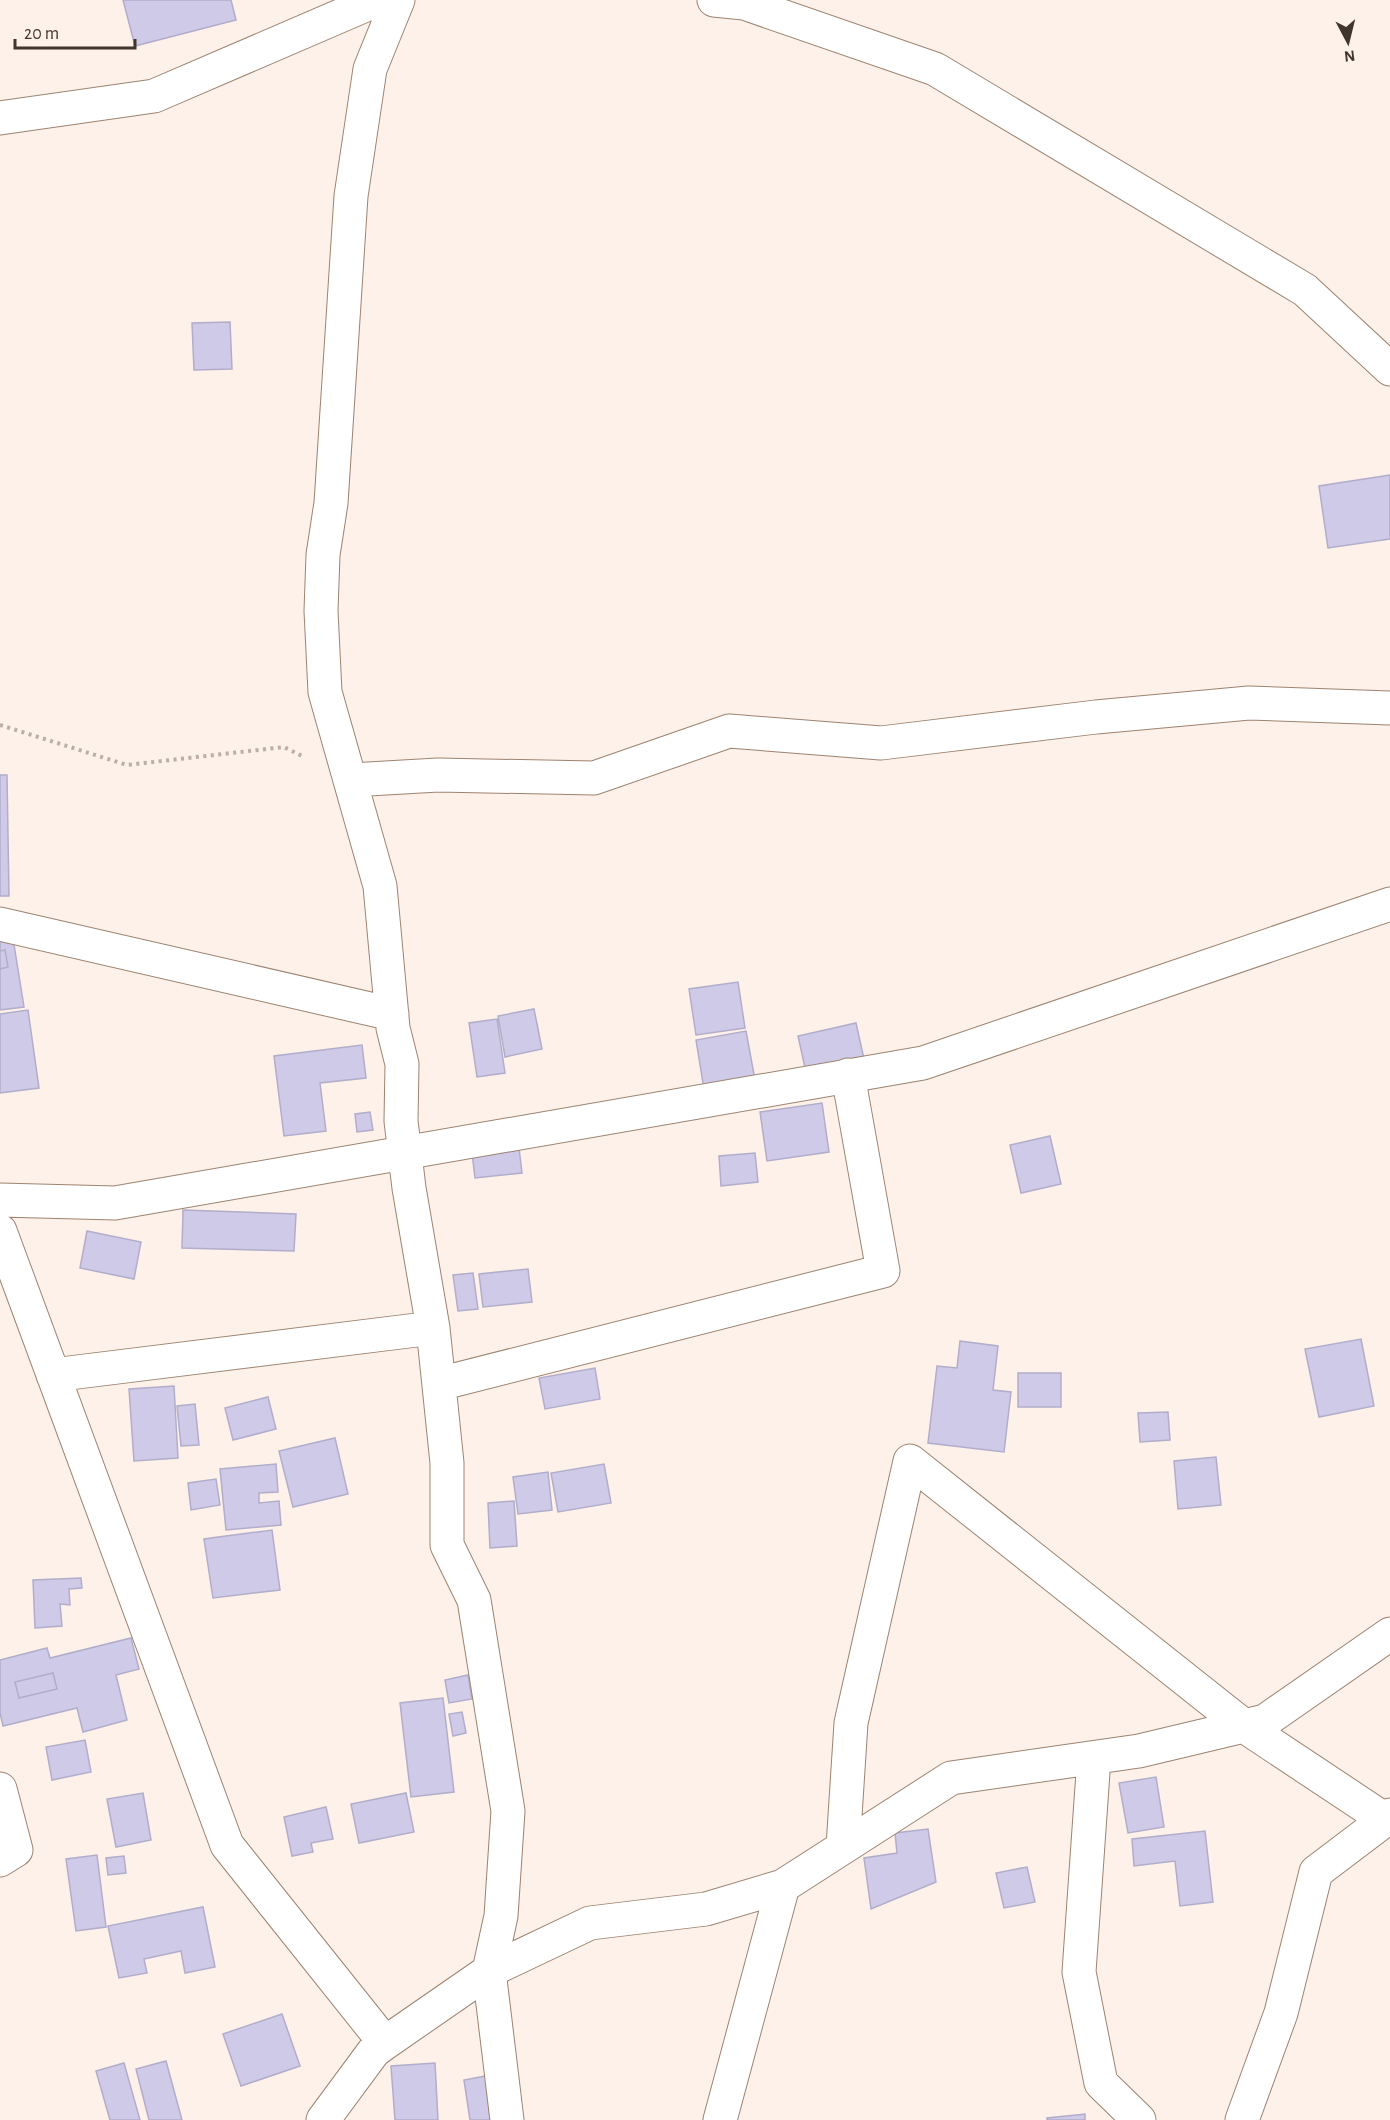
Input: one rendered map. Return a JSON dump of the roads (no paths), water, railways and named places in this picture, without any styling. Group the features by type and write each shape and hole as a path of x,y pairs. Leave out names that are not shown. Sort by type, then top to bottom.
{"street":[{"path":"0,118 154,96 377,0"},
{"path":"398,0 370,69 351,196 331,503 323,555 321,611 325,692 380,886 392,1014 402,1064 401,1121 434,1328 447,1463 447,1545 474,1600 508,1811 501,1916 489,1971 507,2120"},
{"path":"714,0 744,3 935,69 1305,290 1390,369"},
{"path":"351,780 438,775 594,778 729,731 881,743 1096,717 1249,703 1390,708"},
{"path":"0,1200 115,1203 923,1063 1390,904"},
{"path":"0,924 392,1014"},
{"path":"439,1384 883,1271 848,1075"},
{"path":"0,1231 227,1845 384,2043"},
{"path":"53,1375 434,1328"},
{"path":"843,1847 851,1723 910,1461 1244,1726 1381,1817 1390,1816"},
{"path":"327,2118 374,2051 384,2043 489,1971 590,1923 706,1909 783,1886 951,1778 1139,1751 1265,1721 1390,1634"},
{"path":"1094,1758 1078,1972 1101,2083 1139,2120"},
{"path":"0,1789 16,1850 0,1860"},
{"path":"1242,2120 1281,2013 1316,1872 1390,1816"},
{"path":"720,2120 783,1886"}]}
